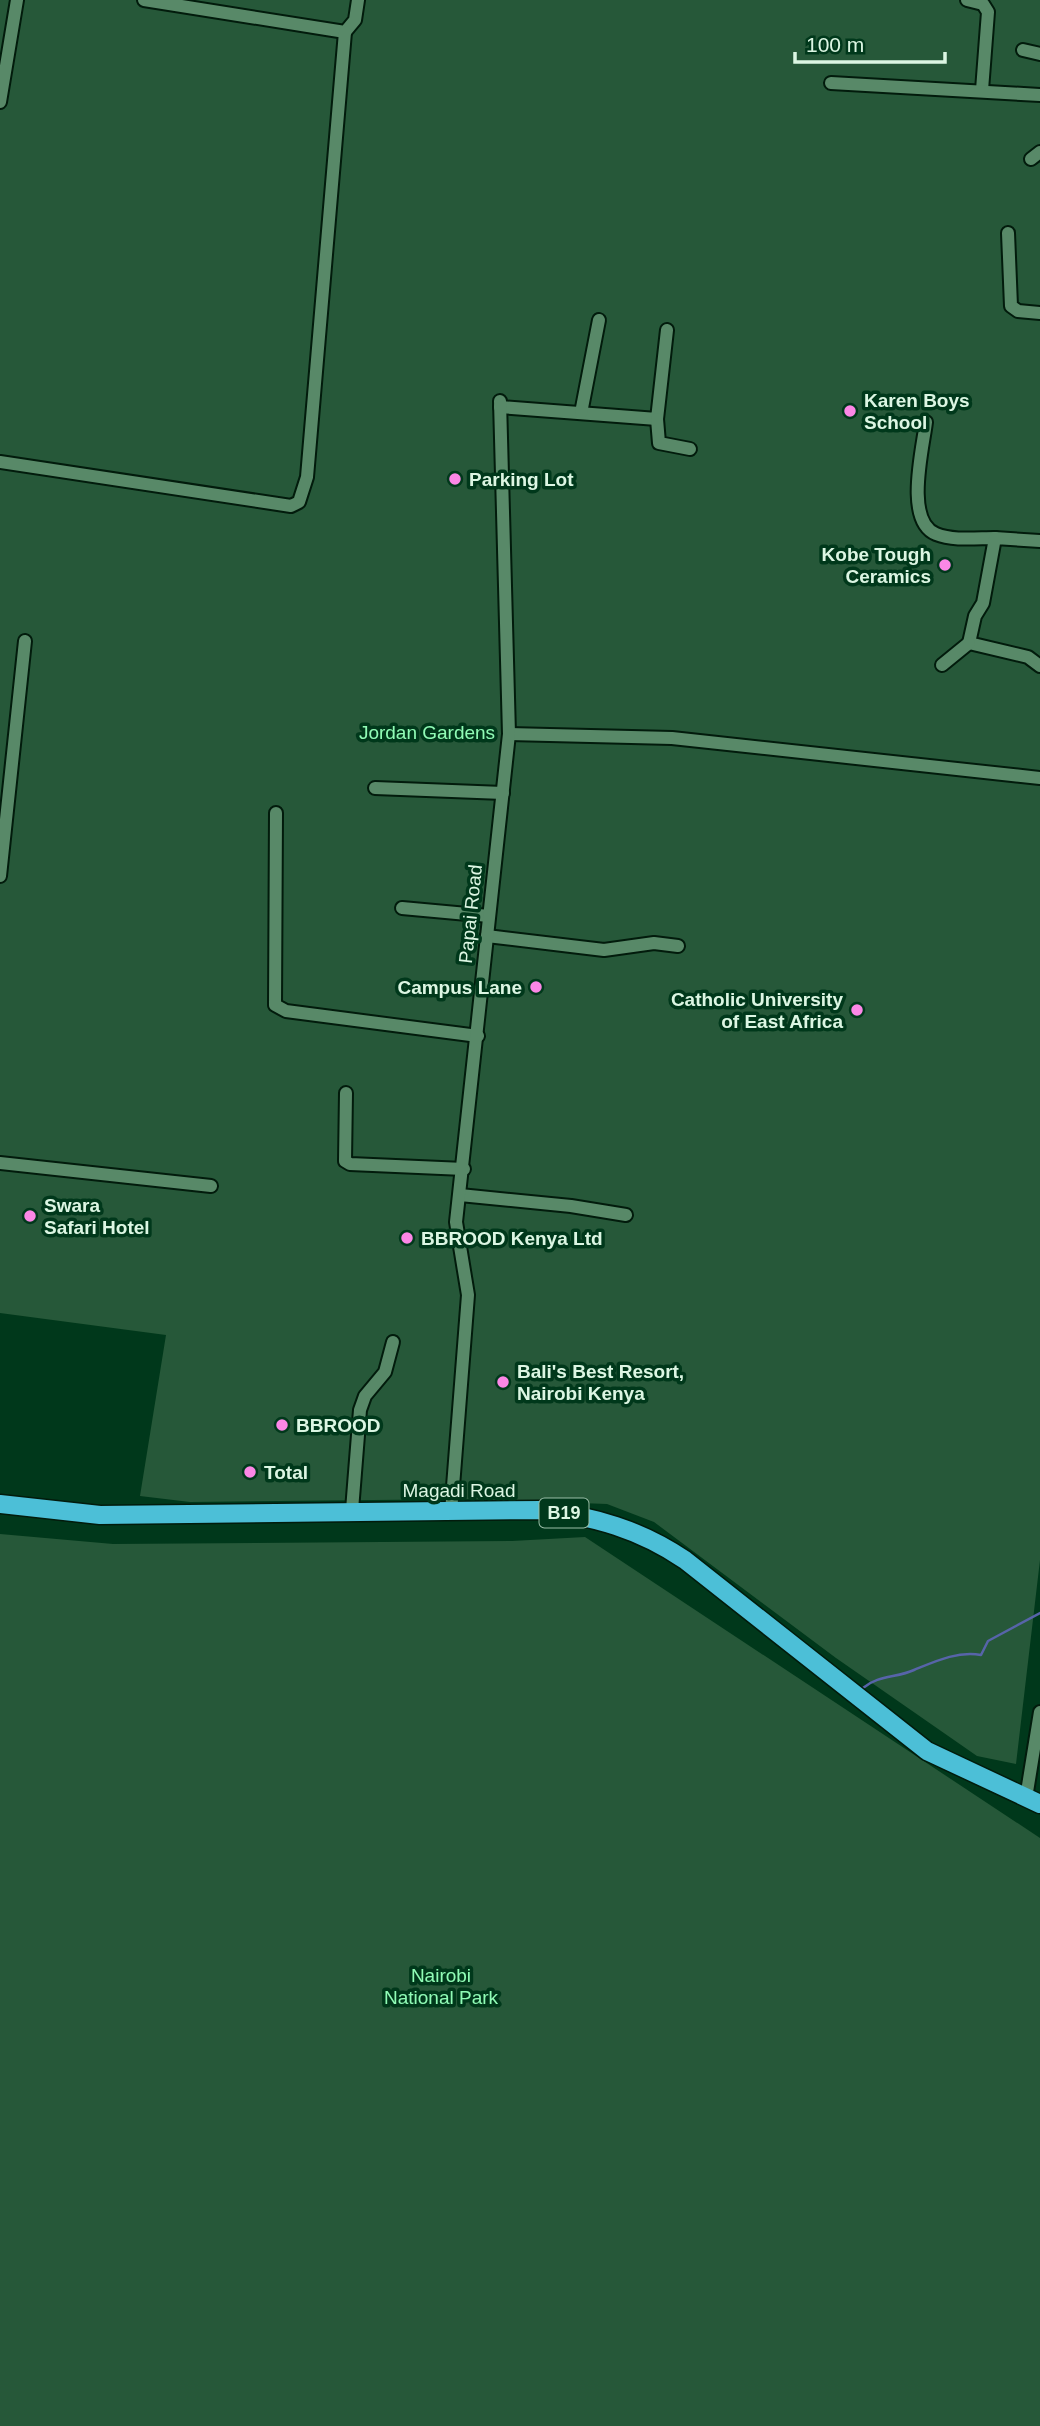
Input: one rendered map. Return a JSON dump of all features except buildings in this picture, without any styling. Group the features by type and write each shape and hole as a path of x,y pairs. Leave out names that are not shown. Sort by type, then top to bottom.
{"highway":[{"name":"Magadi Road","path":"0,1504 100,1515 352,1510 541,1510 609,1521 643,1534 685,1560 927,1751 1033,1801"}],"street":[{"path":"0,102 17,0"},
{"path":"144,0 345,32"},
{"path":"0,462 291,506 299,502 307,477 345,32 354,22 358,0"},
{"path":"967,0 983,4 988,12 982,90"},
{"path":"1023,50 1040,54"},
{"path":"831,83 1040,95"},
{"path":"1008,233 1012,306 1018,311 1040,313"},
{"path":"599,320 581,413 657,419"},
{"path":"667,331 657,419 659,443 690,449"},
{"name":"Papai Road","path":"451,1512 468,1296 456,1233 509,734 500,404 581,413"},
{"path":"926,422 917,490 919,510 929,529 943,537 1040,541"},
{"path":"942,665 969,643 975,616 983,603 995,538"},
{"path":"0,876 25,642"},
{"path":"969,643 1028,657 1040,666"},
{"path":"509,734 672,738 1040,778"},
{"path":"376,788 503,793"},
{"path":"276,813 275,1005 286,1012 478,1035"},
{"path":"402,908 489,916"},
{"path":"487,936 604,950 654,943 678,946"},
{"path":"346,1093 345,1161 464,1169"},
{"path":"0,1163 211,1186"},
{"path":"460,1195 571,1206 626,1215"},
{"path":"352,1510 360,1410 365,1396 385,1372 393,1342"},
{"path":"1033,1801 1040,1712"}],"green space":[{"name":"Jordan Gardens","path":"0,0 1040,0 1040,1560 1016,1764 977,1756 836,1658 654,1522 607,1504 471,1499 190,1502 140,1496 166,1335 0,1313"},
{"name":"Nairobi National Park","path":"0,1534 113,1544 512,1541 585,1537 1040,1838 1040,2426 0,2426"}],"waterway":[{"path":"863,1688 875,1681 908,1673 947,1658 964,1654 981,1655 988,1641 1040,1613"}],"place":[{"name":"Karen Boys School","path":"850,411"},
{"name":"Parking Lot","path":"455,479"},
{"name":"Kobe Tough Ceramics","path":"945,565"},
{"name":"Campus Lane","path":"536,987"},
{"name":"Catholic University of East Africa","path":"857,1010"},
{"name":"Swara Safari Hotel","path":"30,1216"},
{"name":"BBROOD Kenya Ltd","path":"407,1238"},
{"name":"Bali's Best Resort, Nairobi Kenya","path":"503,1382"},
{"name":"BBROOD","path":"282,1425"},
{"name":"Total","path":"250,1472"}]}
